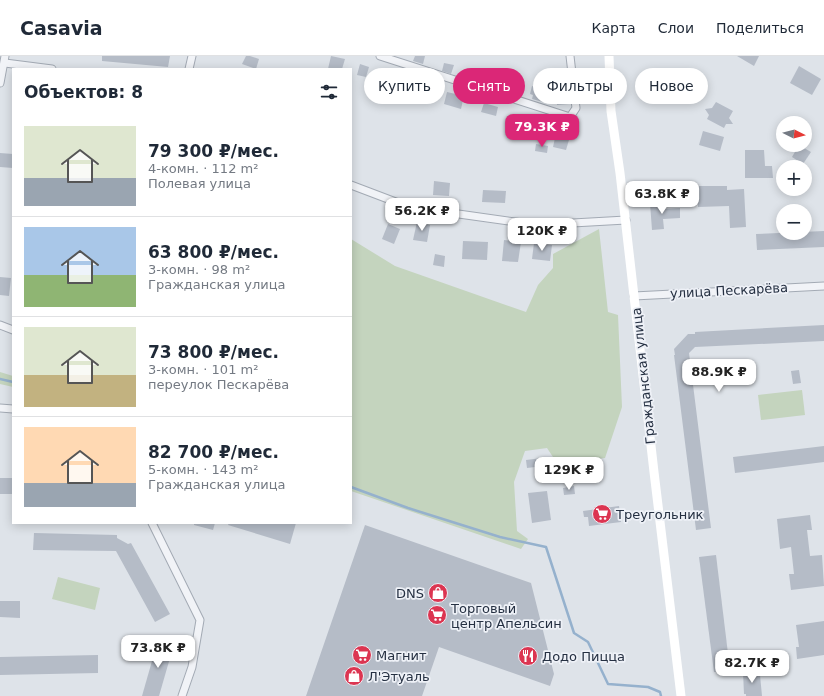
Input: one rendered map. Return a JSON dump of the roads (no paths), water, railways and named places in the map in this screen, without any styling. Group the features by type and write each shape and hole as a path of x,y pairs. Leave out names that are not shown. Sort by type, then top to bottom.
{"main road":[{"name":"Гражданская улица","path":"609,56 611,111 626,220 655,480 682,696"}],"street":[{"path":"189,68 192,56"},
{"path":"380,56 570,117 576,108 570,56"},
{"path":"0,83 5,59 47,68"},
{"path":"352,185 409,206 537,225 626,220"},
{"name":"улица Пескарёва","path":"634,296 824,286"},
{"path":"0,325 12,330"},
{"path":"0,408 12,409"},
{"path":"152,524 200,620 192,667 182,696"}],"waterway":[{"path":"0,379 12,382"},
{"path":"352,487 408,508 500,537 546,547 574,633 588,642 608,684 648,687 660,692 661,696"}],"place":[{"name":"Треугольник","path":"602,514"},
{"name":"DNS","path":"438,593"},
{"name":"Торговый центр Апельсин","path":"437,615"},
{"name":"Магнит","path":"362,655"},
{"name":"Додо Пицца","path":"528,656"},
{"name":"Л'Этуаль","path":"354,676"}]}
